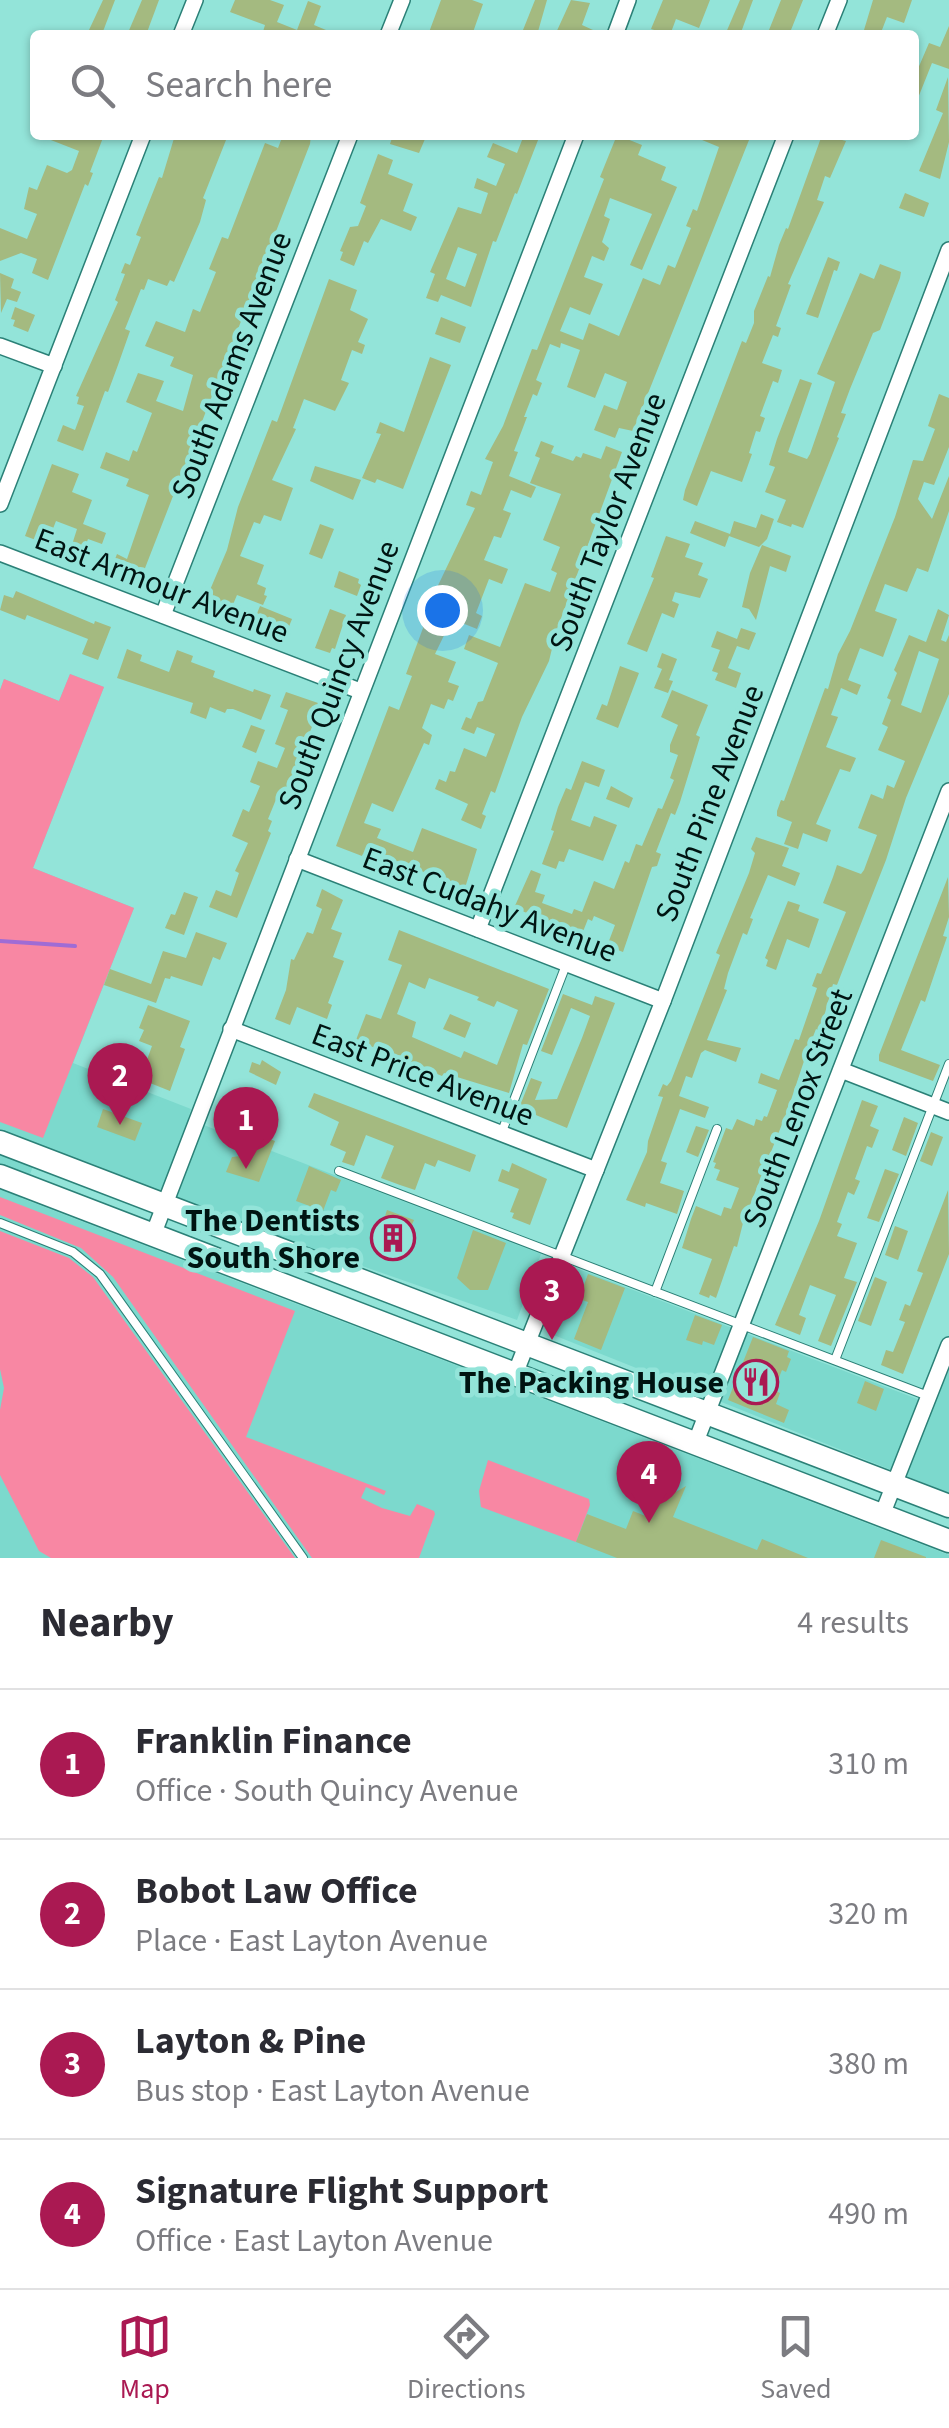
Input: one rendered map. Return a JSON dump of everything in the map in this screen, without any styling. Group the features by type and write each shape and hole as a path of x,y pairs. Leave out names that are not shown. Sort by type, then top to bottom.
{"main road":[{"path":"0,1142 949,1506"},
{"path":"0,1176 949,1542"}],"street":[{"path":"184,30 195,0"},
{"path":"390,30 402,0"},
{"path":"617,30 628,0"},
{"path":"827,30 838,0"},
{"path":"0,504 141,140"},
{"name":"South Adams Avenue","path":"164,615 348,140"},
{"name":"South Quincy Avenue","path":"153,1235 574,140"},
{"name":"South Taylor Avenue","path":"478,929 784,140"},
{"name":"South Pine Avenue","path":"515,1374 945,274 949,250"},
{"path":"0,346 54,366"},
{"name":"East Armour Avenue","path":"0,553 360,691"},
{"name":"South Lenox Street","path":"695,1444 949,791"},
{"name":"East Cudahy Avenue","path":"297,859 663,1002"},
{"name":"East Price Avenue","path":"230,1029 596,1170"},
{"path":"842,1070 949,1112"},
{"path":"882,1515 949,1345"}],"lane":[{"path":"501,1134 567,963"},
{"path":"835,1360 949,1064"},
{"path":"656,1292 717,1128"},
{"path":"340,1171 929,1396"},
{"path":"0,1223 73,1252 100,1274 304,1558"},
{"path":"328,1302 340,1274"},
{"path":"425,1340 436,1311"},
{"path":"613,1413 625,1383"},
{"path":"789,1480 800,1450"}],"shaded area":[{"path":"70,674 104,687 33,868 134,908 73,1063 191,1109 188,1119 541,1254 517,1320 299,1244 41,1145 21,1198 949,1558 0,1558 0,690 4,679 59,701"},
{"path":"70,674 104,687 33,868 134,908 43,1138 0,1122 0,690 4,679 59,701"},
{"path":"0,1197 295,1311 246,1437 386,1491 384,1495 366,1487 361,1498 382,1508 410,1516 417,1504 434,1511 419,1558 312,1558 113,1277 81,1248 0,1215"},
{"path":"0,1231 69,1258 93,1277 295,1558 51,1558 39,1551 0,1475 4,1388 0,1369"},
{"path":"576,1268 933,1405 949,1370 949,1493 551,1334"},
{"path":"488,1460 589,1499 576,1542 481,1507 479,1491"}],"building":[{"path":"103,0 115,0 104,30 89,30"},
{"path":"142,0 159,0 148,30 129,30"},
{"path":"235,0 270,0 284,5 277,22 297,30 264,30 265,25 230,12"},
{"path":"441,0 483,4 474,30 430,30"},
{"path":"535,0 547,0 538,30 523,30"},
{"path":"571,0 590,3 582,25 593,30 557,30"},
{"path":"663,0 710,0 699,28 676,19 672,30 651,29"},
{"path":"740,0 753,0 742,30 727,30"},
{"path":"781,0 803,0 791,30 769,30"},
{"path":"873,0 912,0 904,23 887,17 882,30 864,30"},
{"path":"308,1 321,6 314,25 326,30 297,30"},
{"path":"949,26 949,69 932,63 919,96 919,66 929,43 940,47"},
{"path":"948,77 949,142 940,179 919,171 943,113 936,110"},
{"path":"51,140 102,140 88,186 85,184 48,280 32,273 37,259 21,253 0,261 0,228 27,239 37,214 24,209 29,187 37,190 47,165 67,173 72,170 79,151"},
{"path":"173,140 226,140 203,198 206,200 200,222 174,282 170,280 167,286 148,279 144,290 141,289 125,329 130,331 118,365 83,451 57,441 63,425 75,430 84,406 77,404 76,396 118,302 115,300 125,274 121,273 125,263 130,265 141,237 136,235 159,177 162,178"},
{"path":"281,140 310,140 140,581 111,570 117,554 127,559 149,495 126,486 129,479 100,468 106,452 129,461 133,450 137,452 152,413 126,402 138,373 164,381 156,401 183,411 193,375 170,366 174,357 145,346 156,321 185,332 193,309 200,312 216,272 209,269 222,237 228,239 265,143 278,148"},
{"path":"391,140 425,140 419,153 390,144"},
{"path":"522,140 538,140 496,242 493,241 471,307 441,295 438,302 426,298 435,274 430,272 458,207 481,214 488,193 474,188 477,178 496,186 505,164 487,157 493,143 517,153","holes":["458,247 477,254 465,287 446,279"]},
{"path":"615,140 630,140 642,145 638,155 666,167 661,180 677,187 642,270 630,265 652,214 610,198 604,216 610,219 602,242 609,248 604,261 592,256 584,277 603,284 590,315 570,307 560,331 583,340 589,323 619,336 643,278 660,285 668,265 675,268 691,228 686,226 693,209 697,211 719,147 702,140 749,140 633,431 619,428 615,438 594,430 604,405 617,410 627,382 605,373 595,398 567,387 580,350 561,343 560,348 550,344 536,380 542,383 524,417 509,476 536,487 531,498 511,490 503,510 511,513 501,538 494,536 484,560 508,569 502,584 489,579 476,613 482,616 477,629 452,619 435,654 456,662 448,682 459,686 453,701 448,699 444,709 431,704 422,728 432,735 429,745 424,743 393,812 372,803 364,823 381,829 377,838 413,852 422,828 477,849 465,888 398,862 384,862 336,846 389,706 399,710 412,676 406,674 423,628 421,621 475,508 466,505 471,491 481,495 493,462 485,459 503,426 532,349 537,350 604,179 600,177"},
{"path":"820,140 846,141 830,178 825,176 817,200 824,202 788,284 791,285 776,326 781,328 778,337 773,335 762,363 782,370 778,383 773,381 760,416 765,418 760,432 756,431 742,482 711,471 697,506 683,500 685,490"},
{"path":"378,154 393,160 388,174 413,184 403,211 417,217 411,231 381,219 368,243 364,241 354,266 340,260 340,251 350,227 358,226 366,206 360,203"},
{"path":"905,193 929,203 924,217 899,208"},
{"path":"828,257 840,262 818,318 806,314"},
{"path":"880,264 901,272 900,278 880,330 873,333 850,389 841,413 846,414 839,438 803,528 777,522 786,500 765,492 775,467 769,465 800,379 812,383 788,452 807,459 835,382 817,374 860,273 874,279"},
{"path":"0,273 14,279 11,288 21,292 17,302 7,299 1,313"},
{"path":"329,279 357,290 350,310 368,319 358,342 365,345 362,354 352,350 341,380 349,383 335,411 304,399 293,428 296,429 272,480 293,488 281,521 264,515 260,524 254,522 240,556 264,565 257,584 266,588 267,596 263,605 237,595 229,614 204,604 227,550 238,507 272,420 277,422"},
{"path":"15,307 35,315 28,332 13,326"},
{"path":"441,317 466,327 460,343 435,334"},
{"path":"430,357 451,365 403,489 362,478 381,434 376,433 380,422 404,432"},
{"path":"939,394 949,398 949,447 934,485 924,482 918,499 932,519 949,476 949,511 928,572 917,568 907,592 885,584 875,611 897,619 883,657 860,648 848,680 861,685 857,695 841,688 831,715 838,717 826,747 856,758 850,772 840,769 816,824 831,830 827,842 803,833 798,849 784,844 792,822 777,816 777,811 895,517 913,460 923,461 935,429 928,426"},
{"path":"541,441 554,446 551,453 573,461 583,453 601,459 606,446 622,452 549,661 522,717 495,793 491,791 481,829 461,820 468,804 435,789 439,779 446,782 450,771 455,772 464,748 486,757 495,734 477,727 474,734 461,729 466,717 471,719 478,702 483,701 498,663 464,649 469,635 500,647 525,583 550,592 557,573 551,570 560,547 543,540 561,494 530,483 540,458 535,456"},
{"path":"52,464 79,474 72,492 92,500 83,524 106,533 102,544 88,539 82,555 70,551 77,529 56,521 47,544 25,536"},
{"path":"315,466 361,480 353,500 310,481"},
{"path":"761,514 774,519 767,539 759,547 729,536 725,547 690,533 695,521 730,534 734,521 756,528"},
{"path":"320,524 334,529 322,559 309,554"},
{"path":"666,536 690,544 685,557 703,563 698,575 708,579 700,598 675,592 672,601 679,604 674,618 662,613 647,652 627,644"},
{"path":"762,545 791,556 786,572 770,566 756,620 749,609 742,607"},
{"path":"339,571 359,579 357,596 334,587"},
{"path":"16,591 94,624 95,621 111,627 98,660 82,654 88,639 27,615 25,620 0,610 4,595 13,598"},
{"path":"260,606 292,619 286,634 254,621"},
{"path":"330,609 346,615 335,649 330,653 315,648"},
{"path":"938,609 949,615 941,640 946,642 949,635 949,694 837,985 833,984 820,1031 816,1029 807,1052 737,1247 734,1246 716,1298 709,1298 699,1294 712,1259 682,1248 691,1219 696,1206 721,1216 724,1207 731,1209 739,1188 716,1180 720,1170 714,1168 713,1162 726,1128 732,1130 737,1119 754,1126 756,1119 762,1121 767,1117 777,1090 758,1083 761,1073 779,1080 795,1039 799,1040 817,988 812,986 817,973 821,974 846,912 823,903 837,865 861,874 864,870 877,835 858,828 871,794 883,799 887,785 894,788 905,761 878,750 888,727 882,724 897,673 894,670 909,635 926,642","holes":["919,651 939,659 921,713 901,705"]},
{"path":"741,628 756,633 749,650 737,646 728,668 741,673 736,688 715,680 718,673 712,671 720,650 711,647 717,631 737,639"},
{"path":"127,649 142,655 140,661 169,672 177,650 193,656 191,662 215,671 213,677 271,695 261,720 233,709 225,713 210,707 206,719 190,713 193,703 117,678"},
{"path":"662,653 677,659 668,693 654,688 662,669 657,667"},
{"path":"620,666 639,673 618,728 596,719 602,704 607,706"},
{"path":"672,690 708,705 696,735 700,737 680,802 675,815 671,813 656,852 661,854 657,866 652,867 623,952 607,946 615,925 594,916 592,921 588,919 582,934 514,908 531,870 541,874 535,892 545,895 542,903 572,914 574,909 582,912 594,881 614,889 625,861 629,863 636,844 642,846 674,780 670,778 678,755 670,752 670,745 678,725 661,717"},
{"path":"286,692 321,704 283,800 277,797 268,819 272,821 268,831 271,833 237,918 209,907 216,890 231,896 239,873 235,871 248,843 232,836 243,809 249,812 260,786 250,782 258,761 277,768 285,748 275,744 288,710 280,707"},
{"path":"251,725 265,730 256,753 242,747"},
{"path":"582,761 605,770 599,787 585,782 571,820 590,827 594,816 617,825 603,861 569,849 556,869 542,864 558,807 566,788 571,790"},
{"path":"611,786 633,798 629,808 606,799"},
{"path":"756,837 789,848 782,866 800,873 795,886 768,875 747,935 743,933 728,973 724,989 727,990 707,1040 741,1048 736,1062 705,1050 692,1078 686,1076 679,1096 709,1107 705,1118 680,1109 661,1161 667,1163 660,1183 684,1191 677,1214 646,1203 645,1207 626,1200 647,1152 663,1097 658,1096 663,1084 667,1086 671,1081 720,955 716,953 749,873"},
{"path":"948,877 949,917 943,936 947,937 925,1002 921,1000 901,1050 940,1065 933,1081 879,1061 879,1055"},
{"path":"322,889 343,900 331,929 342,933 333,957 344,961 328,1003 332,1005 327,1019 297,1007 290,1025 275,1019 286,990 291,959 294,960 307,932 313,934 322,909 316,906"},
{"path":"184,892 198,897 184,935 165,928"},
{"path":"788,901 800,905 798,911 819,919 809,948 787,939 776,970 766,966 765,958"},
{"path":"399,930 549,989 527,1045 523,1044 509,1093 444,1073 442,1076 356,1040 366,1014 381,1019 402,965 388,960","holes":["429,978 479,997 477,1000 494,1007 497,1001 518,1010 497,1065 464,1051 461,1058 412,1037 416,1022 397,1014 409,982 425,989"]},
{"path":"196,932 227,943 220,960 213,957 202,986 171,976 165,978 156,1003 104,985 110,969 151,984 163,951 186,958"},
{"path":"563,994 592,1005 595,996 615,1003 567,1128 519,1108 531,1078 542,1082 535,1100 557,1099 582,1038 590,1016 571,1008 552,1055 541,1051"},
{"path":"148,1005 190,1021 170,1091 140,1079 152,1046 139,1041 144,1030 139,1028"},
{"path":"450,1014 471,1023 465,1038 443,1029"},
{"path":"262,1060 281,1072 276,1085 249,1072 252,1062 260,1065"},
{"path":"314,1093 476,1155 470,1172 438,1160 435,1167 425,1163 415,1190 400,1185 381,1178 394,1146 366,1135 354,1166 342,1162 346,1152 330,1145 339,1122 308,1107"},
{"path":"862,1100 878,1106 870,1126 879,1130 872,1148 867,1146 855,1179 860,1181 854,1195 848,1192 837,1222 842,1224 837,1236 857,1243 844,1278 857,1282 831,1346 818,1341 836,1295 810,1285 799,1315 806,1318 800,1335 775,1325 819,1221"},
{"path":"103,1109 142,1123 135,1141 97,1127"},
{"path":"233,1113 261,1122 259,1135 275,1141 259,1182 226,1172 232,1157 241,1156 249,1136 229,1125"},
{"path":"904,1117 918,1123 906,1156 892,1150"},
{"path":"696,1126 709,1130 698,1157 686,1152"},
{"path":"931,1132 943,1137 932,1166 920,1161"},
{"path":"512,1163 547,1179 530,1225 512,1218 514,1213 510,1212 519,1189 498,1181 502,1169 509,1172"},
{"path":"309,1166 341,1180 336,1192 331,1190 323,1211 296,1201"},
{"path":"885,1169 899,1174 879,1222 867,1218"},
{"path":"948,1190 949,1254 903,1374 881,1365 886,1350 893,1352 905,1322 899,1320 905,1304 910,1306 923,1273 917,1271"},
{"name":"The Dentists South Shore","path":"387,1210 414,1220 398,1255 375,1246"},
{"path":"895,1226 908,1231 898,1260 885,1255"},
{"path":"473,1230 506,1243 488,1290 470,1290 457,1278"},
{"path":"588,1274 625,1288 601,1350 574,1339 588,1302 579,1299"},
{"path":"875,1277 887,1282 871,1326 858,1321"},
{"path":"695,1315 722,1325 714,1345 686,1340"},
{"name":"The Packing House","path":"753,1337 789,1351 787,1357 791,1359 786,1372 782,1370 774,1390 780,1393 776,1404 789,1410 784,1423 728,1400"},
{"path":"865,1381 884,1389 876,1411 857,1403"},
{"path":"686,1486 673,1517 757,1550 762,1539 808,1558 617,1558 576,1542 587,1514 626,1529 633,1511 648,1517 664,1499"},
{"path":"881,1540 926,1557 926,1558 874,1558"}],"waterway":[{"path":"0,941 75,946"}],"place":[{"name":"Bobot Law Office","path":"120,1125"},
{"name":"Franklin Finance","path":"246,1169"},
{"name":"The Dentists South Shore","path":"393,1238"},
{"name":"Layton & Pine","path":"552,1340"},
{"name":"The Packing House","path":"756,1382"},
{"name":"Signature Flight Support","path":"649,1523"}]}
